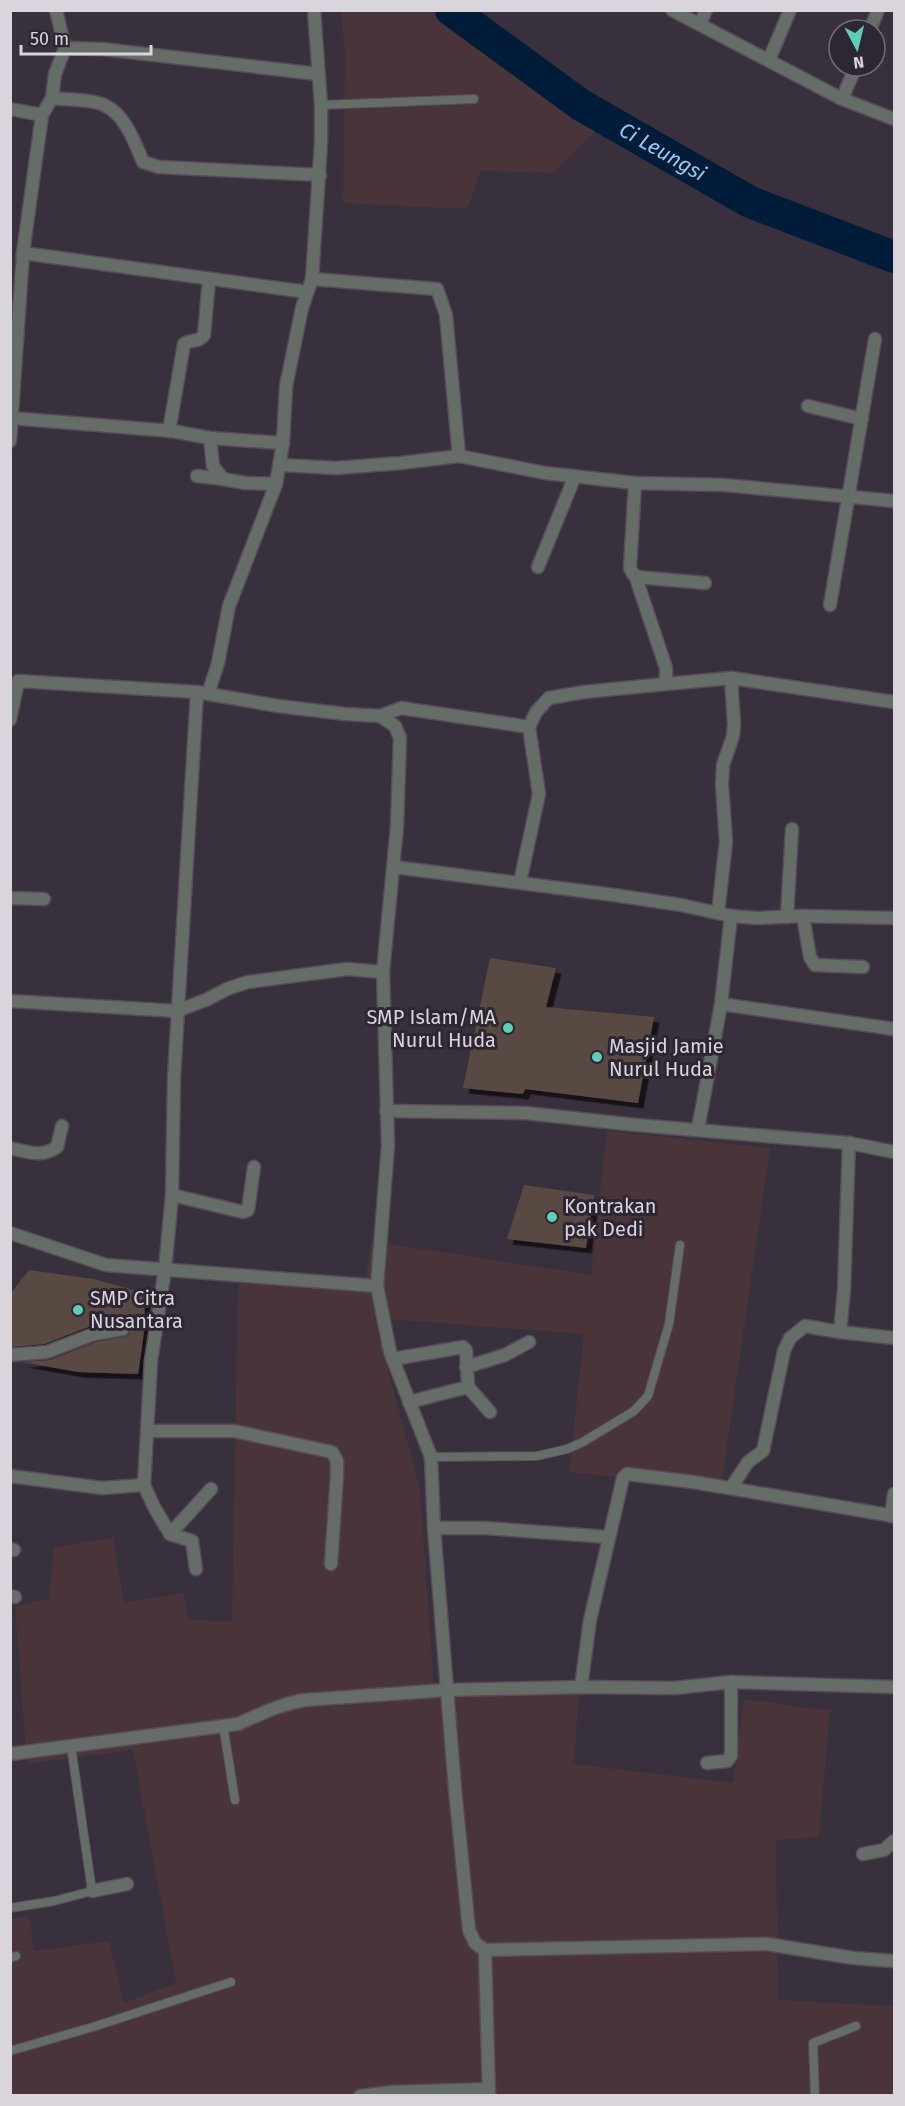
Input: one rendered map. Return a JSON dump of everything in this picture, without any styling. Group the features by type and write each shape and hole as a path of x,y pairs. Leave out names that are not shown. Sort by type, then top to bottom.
{"street":[{"path":"10,441 16,276 23,253 42,115 52,98 55,74 65,48 56,10"},
{"path":"196,1569 192,1541 170,1534 144,1485 151,1361 165,1269 172,1195 177,1011 203,693 218,663 229,606 276,484 281,465 286,386 312,279 320,175 321,105 314,10"},
{"path":"672,10 842,99 894,119"},
{"path":"700,24 706,10"},
{"path":"768,60 790,10"},
{"path":"65,48 102,49 318,74"},
{"path":"842,99 851,78"},
{"path":"52,98 103,104 116,113 133,138 143,162 159,167 320,175"},
{"path":"10,109 42,115"},
{"path":"23,253 307,292"},
{"path":"312,279 437,289 446,315 459,456"},
{"path":"169,431 184,345 204,335 208,280"},
{"path":"830,605 875,339"},
{"path":"808,406 862,419"},
{"path":"11,418 283,443"},
{"path":"210,438 213,466 223,479"},
{"path":"281,465 336,468 459,456 545,473 635,483 724,485 894,501"},
{"path":"197,476 245,483 276,484"},
{"path":"538,567 575,476"},
{"path":"635,483 630,568 635,575 666,668 666,684"},
{"path":"635,575 705,583"},
{"path":"10,720 14,678 216,694 278,706 380,716 401,708 529,727"},
{"path":"718,913 726,842 723,765 733,736 734,724 731,678"},
{"path":"520,882 538,794 529,727 536,712 549,698 584,692 731,678 894,702"},
{"path":"380,716 395,726 400,738 394,867 383,972 387,1174 377,1286 393,1359 431,1457 434,1528 454,1789 469,1930 475,1943 484,1950 767,1944 853,1958 894,1961"},
{"path":"787,917 792,829"},
{"path":"394,867 681,905 731,916 894,918"},
{"path":"10,898 44,899"},
{"path":"698,1129 721,1004 731,916"},
{"path":"803,916 810,957 815,965 863,967"},
{"path":"10,1001 177,1011 248,982 347,969 383,972"},
{"path":"721,1004 894,1029"},
{"path":"386,1111 525,1113 849,1143 894,1152"},
{"path":"10,1148 39,1154 49,1153 57,1147 62,1126"},
{"path":"840,1332 844,1290 849,1143"},
{"path":"172,1195 243,1212 250,1208 254,1167"},
{"path":"10,1233 106,1265 377,1286"},
{"path":"731,1488 748,1462 763,1451 784,1351 790,1338 805,1326 894,1338"},
{"path":"10,1355 46,1352 94,1334 123,1329"},
{"path":"466,1367 505,1355 529,1342"},
{"path":"393,1359 461,1347 466,1350 468,1387 490,1412"},
{"path":"409,1402 468,1387"},
{"path":"147,1431 234,1431 332,1452 337,1461 338,1474 331,1564"},
{"path":"581,1687 590,1620 623,1478 627,1474 731,1488 893,1516 894,1494"},
{"path":"10,1476 102,1488 144,1485"},
{"path":"170,1534 211,1489"},
{"path":"434,1528 485,1528 609,1537"},
{"path":"706,1763 727,1761 731,1755 731,1682"},
{"path":"10,1754 238,1724 296,1701 447,1690 581,1687 675,1688 731,1682 894,1687"},
{"path":"863,1854 884,1850 894,1841"},
{"path":"92,1892 127,1884"},
{"path":"360,2096 489,2092 484,1950"}],"lane":[{"path":"321,105 474,99"},
{"path":"431,1457 537,1456 553,1453 583,1442 634,1411 648,1396 669,1324 680,1245"},
{"path":"223,1725 235,1800"},
{"path":"10,1908 92,1892 71,1746"},
{"path":"10,2051 231,1982"},
{"path":"815,2096 813,2043 856,2026"}],"shaded area":[{"path":"341,11 451,11 607,120 553,173 481,171 467,209 343,203 345,53"},
{"path":"607,1131 770,1148 721,1488 569,1472 584,1334 374,1318 420,1489 434,1688 579,1692 574,1764 733,1783 744,1699 830,1711 819,1837 776,1840 778,2000 894,2006 894,2095 11,2095 10,1919 29,1916 34,1951 109,1941 124,2003 176,1983 133,1750 27,1764 15,1606 49,1599 54,1547 113,1538 124,1603 184,1593 188,1619 232,1622 238,1284 365,1285 371,1241 591,1275"}],"building":[{"path":"490,958 556,968 546,1007 654,1017 638,1103 525,1089 523,1094 463,1088"},
{"name":"Kontrakan pak Dedi","path":"524,1185 594,1195 586,1248 507,1239"},
{"name":"SMP Citra Nusantara","path":"29,1270 93,1279 144,1293 145,1325 138,1374 78,1372 22,1362 50,1360 96,1342 124,1337 129,1335 131,1328 129,1323 122,1321 91,1326 45,1344 10,1347 10,1294"}],"waterway":[{"name":"Ci Leungsi","path":"451,10 581,105 750,202 894,257"}],"place":[{"name":"SMP Islam/MA Nurul Huda","path":"508,1028"},
{"name":"Masjid Jamie Nurul Huda","path":"597,1057"},
{"name":"Kontrakan pak Dedi","path":"552,1217"},
{"name":"SMP Citra Nusantara","path":"78,1310"}]}
